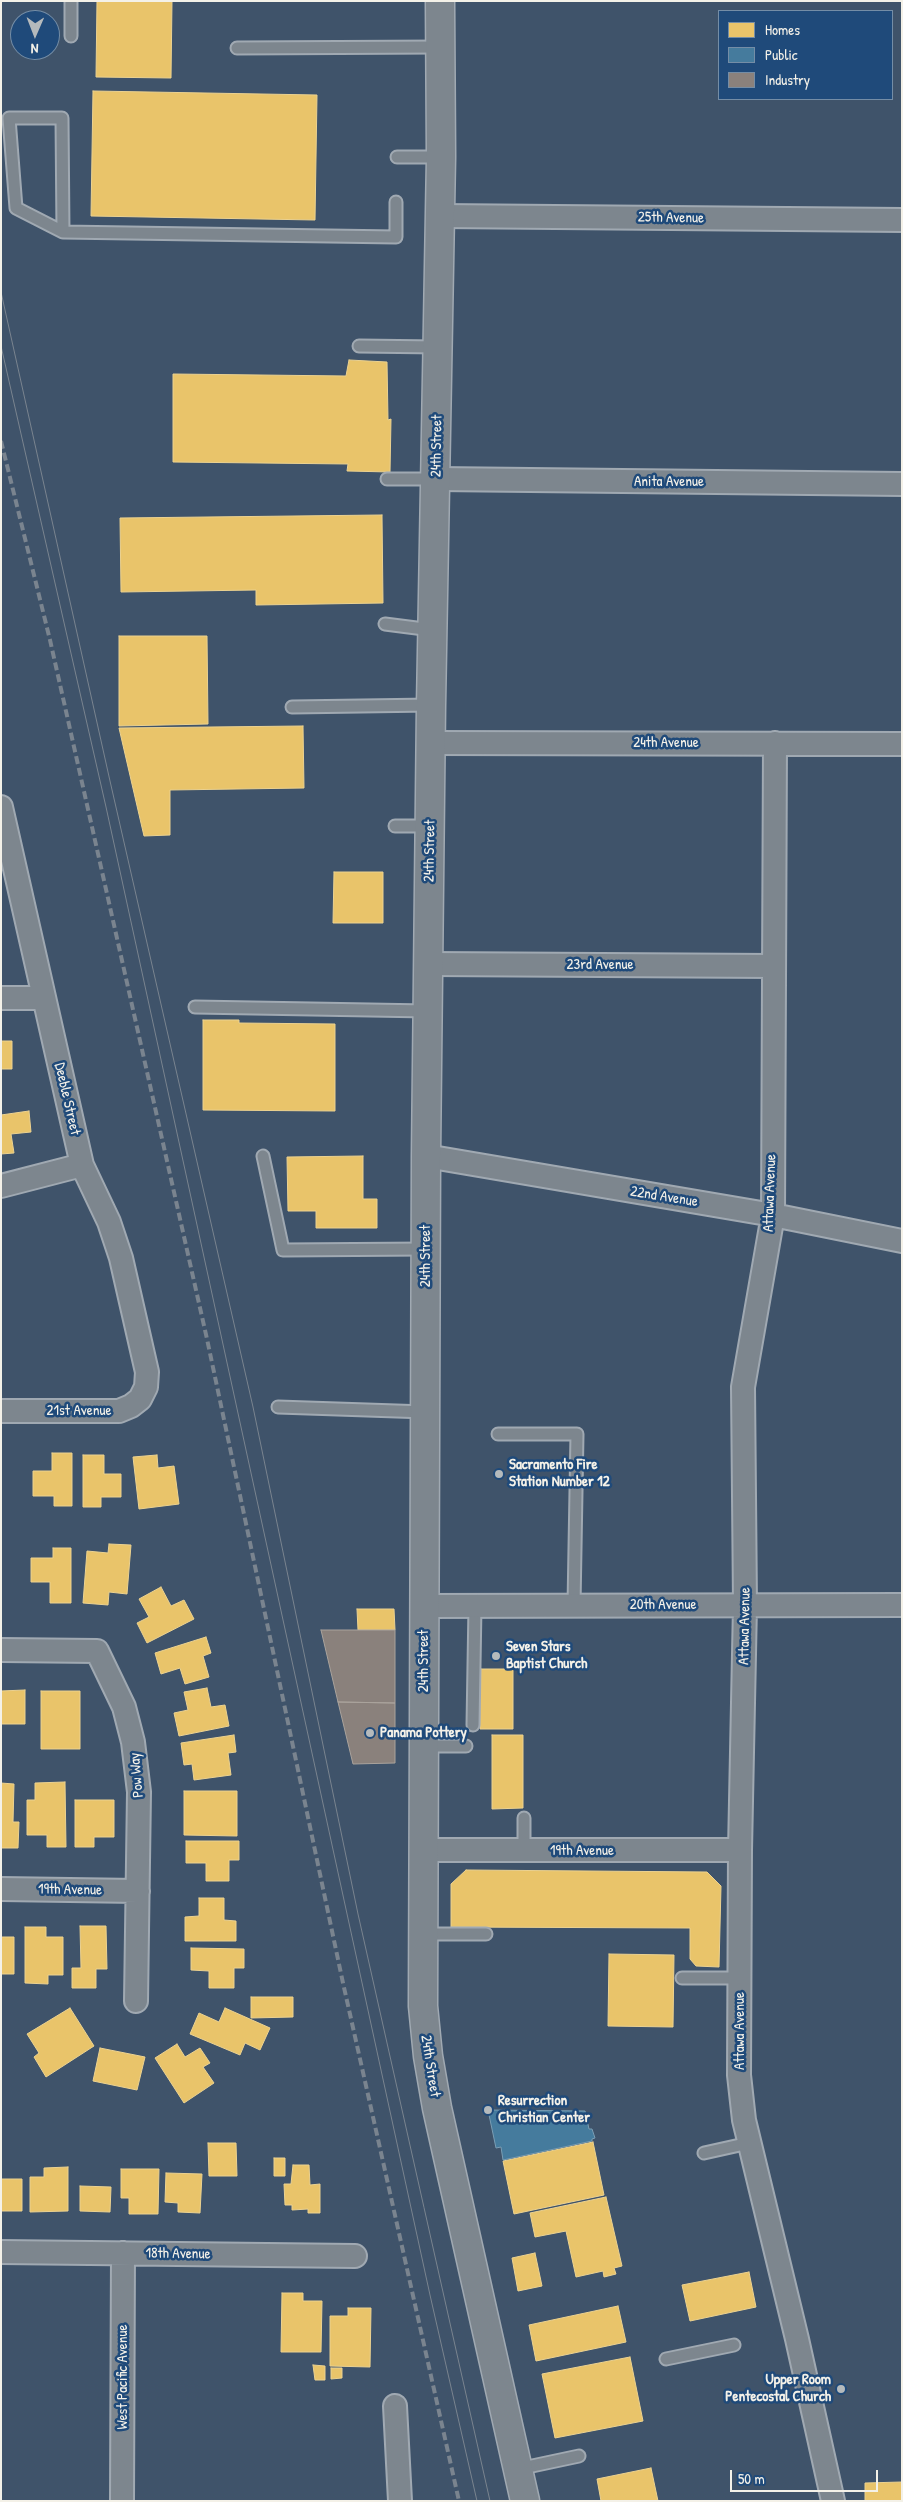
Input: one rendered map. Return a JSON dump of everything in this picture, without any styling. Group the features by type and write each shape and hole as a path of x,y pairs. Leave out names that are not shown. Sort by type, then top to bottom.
{"street":[{"name":"24th Street","path":"440,1 442,47 441,157 437,479 432,630 426,1156 423,2006 432,2081 525,2501"},
{"name":"25th Avenue","path":"440,216 902,220"},
{"name":"Anita Avenue","path":"437,479 902,484"},
{"name":"24th Avenue","path":"431,743 902,744"},
{"name":"Attawa Avenue","path":"775,744 772,966 772,1215 743,1387 745,1605 740,1850 739,2075 744,2120 749,2143 797,2338 833,2501"},
{"name":"Deeble Street","path":"1,807 82,1165 109,1222 121,1258 147,1372 146,1387"},
{"name":"23rd Avenue","path":"429,964 772,966"},
{"path":"1,998 44,998"},
{"name":"22nd Avenue","path":"426,1156 772,1215 902,1241"},
{"path":"1,1186 82,1165"},
{"name":"21st Avenue","path":"1,1411 119,1411 131,1406 140,1399 146,1387"},
{"name":"20th Avenue","path":"425,1606 902,1605"},
{"name":"Pow Way","path":"1,1650 97,1651 124,1707 138,1772 136,2001"},
{"name":"19th Avenue","path":"423,1850 740,1850"},
{"name":"19th Avenue","path":"1,1890 138,1891"},
{"name":"18th Avenue","path":"1,2252 355,2256"},
{"name":"West Pacific Avenue","path":"122,2501 123,2253"},
{"path":"395,2406 400,2501"}],"lane":[{"path":"70,36 71,1"},
{"path":"237,48 442,47"},
{"path":"64,232 62,118 9,118 16,208 64,232 396,238 396,202"},
{"path":"397,157 441,157"},
{"path":"359,346 438,347"},
{"path":"387,479 437,479"},
{"path":"385,624 432,630"},
{"path":"292,707 431,705"},
{"path":"395,826 430,826"},
{"path":"194,1007 428,1011"},
{"path":"263,1156 283,1250 426,1249"},
{"path":"278,1407 426,1412"},
{"path":"498,1434 577,1434 574,1605"},
{"path":"473,1725 474,1606"},
{"path":"424,1746 466,1746"},
{"path":"524,1818 524,1851"},
{"path":"422,1934 486,1934"},
{"path":"682,1978 740,1978"},
{"path":"704,2152 749,2143"},
{"path":"666,2358 734,2345"},
{"path":"518,2469 579,2456"}],"building: Homes":[{"path":"97,1 172,1 171,78 96,77"},
{"path":"93,91 317,95 315,220 91,216"},
{"path":"349,360 387,362 388,420 391,419 390,472 347,471 348,464 173,462 173,374 346,376"},
{"path":"382,515 383,603 256,605 256,590 121,592 120,518"},
{"path":"119,636 207,636 208,724 119,726"},
{"path":"303,726 304,788 170,790 170,835 144,836 119,728"},
{"path":"334,872 383,872 383,923 333,923"},
{"path":"203,1020 239,1020 239,1023 335,1024 335,1111 203,1110"},
{"path":"1,1041 12,1041 12,1069 1,1069"},
{"path":"29,1111 31,1132 11,1134 14,1153 1,1154 1,1115"},
{"path":"363,1156 363,1199 377,1199 377,1228 316,1228 316,1211 288,1211 287,1157"},
{"path":"52,1453 72,1453 72,1506 54,1506 54,1496 33,1496 33,1471 52,1471"},
{"path":"83,1455 104,1455 104,1474 121,1474 121,1497 101,1497 101,1507 83,1507"},
{"path":"157,1455 158,1468 174,1466 179,1504 139,1509 133,1457"},
{"path":"109,1544 131,1545 127,1594 109,1592 108,1605 83,1603 87,1551 108,1553"},
{"path":"53,1548 71,1548 71,1603 50,1603 50,1582 31,1582 31,1558 53,1558"},
{"path":"161,1587 171,1606 184,1600 194,1619 147,1643 137,1623 149,1617 139,1599"},
{"path":"357,1609 394,1609 395,1630 358,1630"},
{"path":"206,1637 211,1653 203,1656 209,1677 185,1684 180,1668 161,1674 155,1653"},
{"path":"481,1669 513,1669 513,1729 480,1729"},
{"path":"207,1688 211,1707 225,1705 229,1726 179,1736 174,1713 188,1710 184,1692"},
{"path":"25,1690 25,1724 1,1724 1,1691"},
{"path":"41,1691 80,1691 80,1749 41,1749"},
{"path":"234,1735 236,1752 228,1753 231,1775 194,1780 192,1764 184,1765 181,1743"},
{"path":"492,1735 523,1735 523,1808 492,1809"},
{"path":"65,1782 66,1847 47,1847 47,1835 27,1835 27,1800 35,1800 35,1783"},
{"path":"1,1783 14,1784 13,1822 19,1822 18,1848 1,1848"},
{"path":"184,1791 237,1791 237,1836 184,1835"},
{"path":"75,1800 114,1800 114,1837 94,1837 94,1847 75,1847"},
{"path":"186,1841 239,1841 239,1860 229,1860 229,1881 206,1881 206,1863 186,1863"},
{"path":"466,1870 707,1872 721,1886 719,1967 696,1966 690,1959 690,1928 451,1927 451,1884"},
{"path":"199,1898 224,1898 224,1920 236,1921 236,1941 185,1941 185,1917 199,1916"},
{"path":"80,1926 106,1926 107,1969 96,1969 96,1988 72,1988 72,1968 81,1968"},
{"path":"25,1927 46,1927 46,1937 63,1937 63,1975 48,1975 48,1984 25,1983"},
{"path":"1,1937 14,1937 14,1974 1,1974"},
{"path":"191,1948 244,1949 244,1968 234,1968 234,1988 209,1988 209,1971 191,1970"},
{"path":"609,1954 674,1955 673,2027 608,2026"},
{"path":"251,1997 293,1997 293,2017 251,2018"},
{"path":"70,2008 94,2046 46,2077 34,2057 39,2053 27,2034"},
{"path":"225,2008 270,2028 260,2050 245,2043 240,2055 190,2034 199,2013 219,2022"},
{"path":"177,2044 185,2057 200,2048 210,2063 203,2067 214,2083 184,2103 155,2058"},
{"path":"100,2048 145,2057 137,2090 93,2081"},
{"path":"593,2142 604,2195 514,2214 503,2161"},
{"path":"208,2143 236,2143 237,2176 209,2176"},
{"path":"274,2158 285,2158 285,2176 274,2176"},
{"path":"293,2165 309,2165 310,2185 320,2184 320,2213 308,2213 308,2209 292,2210 292,2205 285,2205 284,2184 291,2184"},
{"path":"68,2167 68,2211 30,2212 30,2177 44,2177 44,2168"},
{"path":"121,2169 159,2169 158,2214 129,2214 129,2198 121,2198"},
{"path":"166,2173 202,2174 200,2213 178,2212 178,2203 165,2202"},
{"path":"1,2179 22,2179 22,2211 1,2211"},
{"path":"80,2186 111,2187 110,2212 80,2211"},
{"path":"606,2197 622,2266 614,2268 616,2274 604,2277 603,2271 576,2277 566,2231 535,2237 530,2213"},
{"path":"535,2253 542,2286 518,2291 512,2258"},
{"path":"749,2272 756,2307 690,2321 682,2285"},
{"path":"282,2293 303,2293 303,2301 322,2301 321,2352 281,2352"},
{"path":"618,2306 626,2342 536,2361 529,2325"},
{"path":"348,2308 371,2308 370,2367 330,2366 330,2316 348,2316"},
{"path":"630,2357 643,2421 555,2438 542,2374"},
{"path":"313,2365 325,2366 325,2380 315,2380"},
{"path":"331,2368 342,2368 342,2378 331,2379"},
{"path":"651,2468 658,2501 601,2501 597,2479"},
{"path":"902,2482 902,2501 865,2501 865,2483"}],"building: Public":[{"path":"488,2110 585,2111 589,2129 592,2129 595,2138 592,2141 503,2160 501,2147 496,2148"}],"building: Industry":[{"path":"321,1630 395,1630 395,1703 338,1702"},
{"name":"Panama Pottery","path":"338,1702 395,1703 395,1763 353,1764"}],"tram line":[{"path":"1,292 253,1407 358,1914 490,2501"},
{"path":"1,346 106,807 430,2295 477,2501"}],"railway":[{"path":"1,441 50,640 207,1339 343,1983 459,2501"}],"place":[{"name":"Sacramento Fire Station Number 12","path":"499,1474"},
{"name":"Seven Stars Baptist Church","path":"496,1656"},
{"name":"Panama Pottery","path":"370,1733"},
{"name":"Resurrection Christian Center","path":"488,2110"},
{"name":"Upper Room Pentecostal Church","path":"841,2389"}]}
